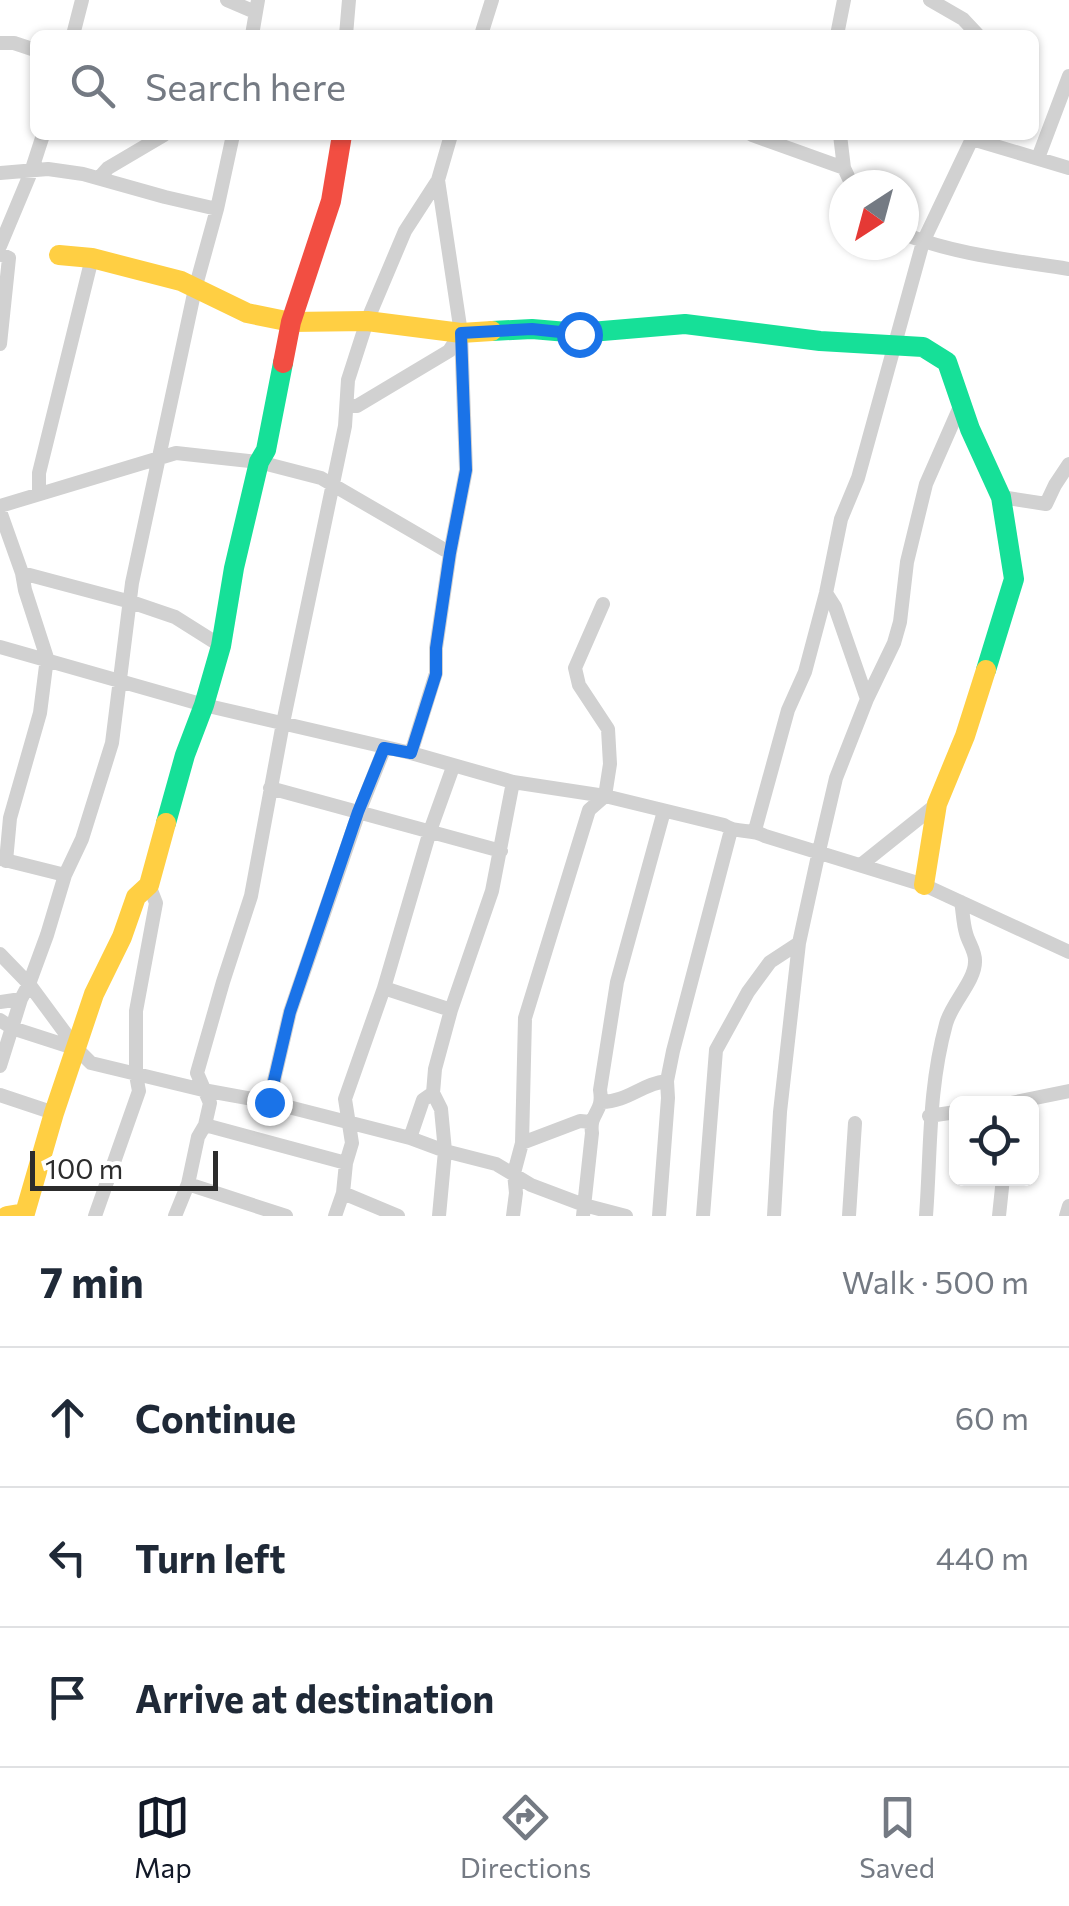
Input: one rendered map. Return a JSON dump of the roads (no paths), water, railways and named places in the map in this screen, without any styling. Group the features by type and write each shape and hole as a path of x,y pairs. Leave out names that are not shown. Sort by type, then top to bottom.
{"street":[{"path":"74,30 82,0"},
{"path":"227,0 256,6"},
{"path":"346,30 349,0"},
{"path":"483,30 492,0"},
{"path":"838,30 844,0"},
{"path":"930,0 963,19 973,30"},
{"path":"0,43 30,48"},
{"path":"1038,158 1069,76"},
{"path":"0,246 42,140"},
{"path":"99,178 108,168 156,140"},
{"path":"0,1066 6,1024 29,984 112,743 132,583 195,289 232,140"},
{"path":"7,1216 25,1213 94,994 122,937 136,897 149,885 184,755 221,646 234,568 266,450 291,322 331,200 341,140"},
{"path":"176,1216 210,1104 198,1072 251,896 333,486 348,406 348,380 367,321 405,231 438,180 450,140"},
{"path":"766,140 844,168 841,140"},
{"path":"755,830 788,710 805,672 842,519 858,478 923,242 971,140"},
{"path":"981,140 1069,168"},
{"path":"0,173 48,169 217,209"},
{"path":"411,753 436,674 436,648 466,470 461,333 438,180"},
{"path":"919,240 986,257 1069,269"},
{"path":"0,254 9,258 0,340"},
{"path":"58,255 92,258 181,280 247,314 291,322 367,321 461,333 532,329 579,334 685,324 820,341 924,348 947,362 970,429 1001,497 1014,579 964,736 937,804 924,885"},
{"path":"39,494 39,473 92,258"},
{"path":"348,406 357,406 449,351 461,333"},
{"path":"774,1216 780,1112 800,943 818,852 836,778 897,632 906,562 926,484 962,402"},
{"path":"65,875 3,860 10,818 40,713 47,658 0,509 176,453 260,462 321,478 450,553"},
{"path":"1001,497 1046,504 1069,464"},
{"path":"22,573 175,618 221,646"},
{"path":"826,592 835,607 867,699"},
{"path":"513,1216 514,1173 522,1142 525,1018 589,810 605,796 610,764 608,730 579,685 575,668 602,604"},
{"path":"0,647 204,704 411,753 513,782 605,796 724,825 731,830 755,830 924,885 1069,952"},
{"path":"269,1102 290,1012 358,812 384,748"},
{"path":"335,1216 352,1143 345,1099 453,767"},
{"path":"439,1216 444,1151 441,1109 433,1092 435,1070 492,891 513,782"},
{"path":"270,788 501,850"},
{"path":"862,864 937,804"},
{"path":"584,1211 591,1122 602,1102 600,1090 616,982 664,811"},
{"path":"658,1216 668,1098 666,1081 731,830"},
{"path":"95,1216 139,1091 136,1011 156,903 149,885"},
{"path":"926,1216 934,1077 947,1019 976,959 966,936 961,902"},
{"path":"703,1216 716,1050 748,992 770,962 800,943"},
{"path":"0,954 29,984 76,1050 91,1063 410,1138 496,1164 584,1211 626,1216"},
{"path":"384,988 451,1010"},
{"path":"0,1002 21,999"},
{"path":"6,1024 76,1050"},
{"path":"602,1102 614,1102 655,1082 666,1081"},
{"path":"1039,1097 1069,1091"},
{"path":"410,1138 423,1100 433,1092"},
{"path":"0,1095 54,1113"},
{"path":"930,1116 949,1113"},
{"path":"522,1142 580,1121 591,1122"},
{"path":"850,1216 855,1124"},
{"path":"205,1126 346,1163"},
{"path":"188,1184 286,1216"},
{"path":"999,1216 1002,1186"},
{"path":"343,1193 398,1216"},
{"path":"1066,1216 1069,1206"}]}
